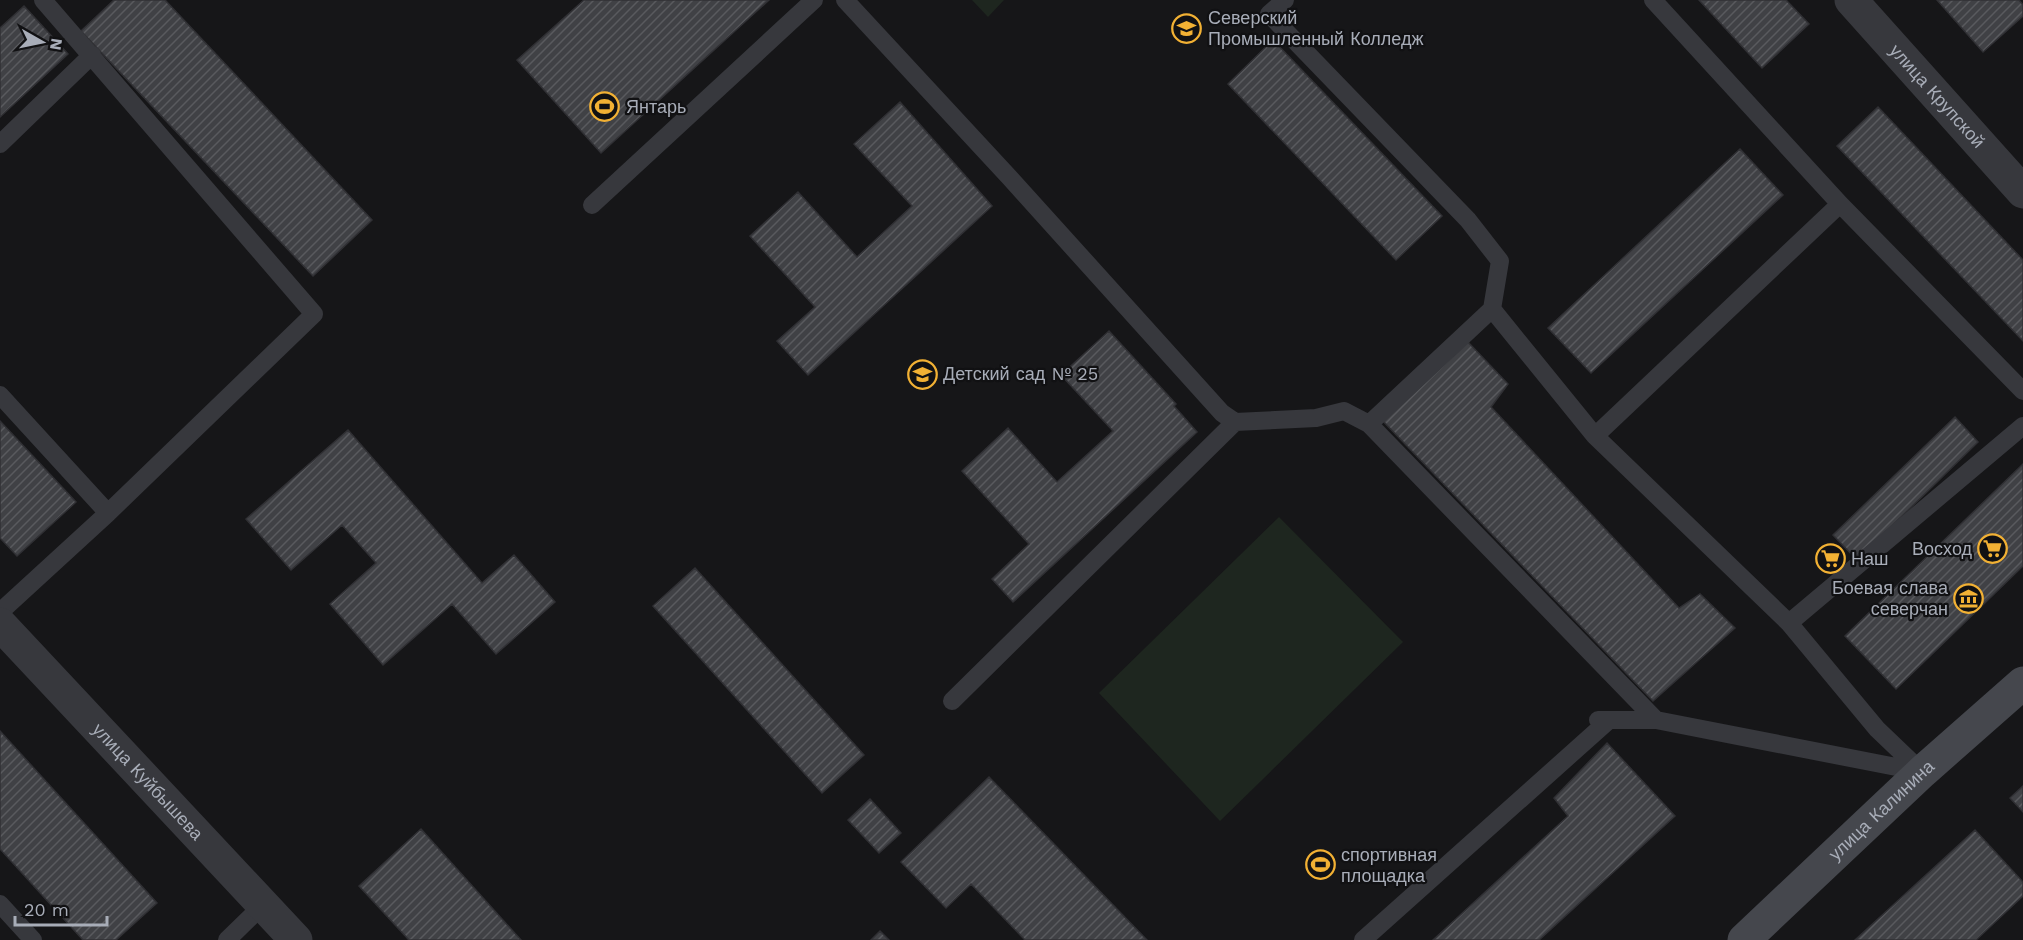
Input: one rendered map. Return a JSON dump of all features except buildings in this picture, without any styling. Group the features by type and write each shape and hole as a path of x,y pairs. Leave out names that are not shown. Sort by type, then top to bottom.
{"main road":[{"name":"улица Калинина","path":"1744,940 1922,772 2023,683"}],"street":[{"name":"улица Крупской","path":"1851,0 2023,192"},
{"name":"улица Куйбышева","path":"1,624 296,940"}],"lane":[{"path":"1,624 108,513 314,314 44,0"},
{"path":"592,205 814,0"},
{"path":"845,0 1010,178 1222,413 1235,422 1316,418 1344,411 1369,424 1656,720"},
{"path":"1285,0 1269,14 1468,220 1500,261 1492,309 1369,424"},
{"path":"1653,0 1840,204 2023,391"},
{"path":"0,144 92,55"},
{"path":"1595,436 1840,204"},
{"path":"1492,309 1595,436 1789,623 1877,729 1922,772"},
{"path":"0,396 108,513"},
{"path":"952,701 1235,422"},
{"path":"1789,623 2023,426"},
{"path":"1362,940 1600,720 1656,720 1922,772"},
{"path":"0,904 33,940"},
{"path":"227,940 263,905"}],"shaded area":[{"path":"972,0 1004,0 988,17"},
{"path":"1279,517 1403,642 1220,821 1099,693"}],"place":[{"name":"Северский Промышленный Колледж","path":"1187,28"},
{"name":"Янтарь","path":"605,107"},
{"name":"Детский сад № 25","path":"922,374"},
{"name":"Восход","path":"1993,549"},
{"name":"Наш","path":"1830,559"},
{"name":"Боевая слава северчан","path":"1969,598"},
{"name":"спортивная площадка","path":"1320,865"}]}
